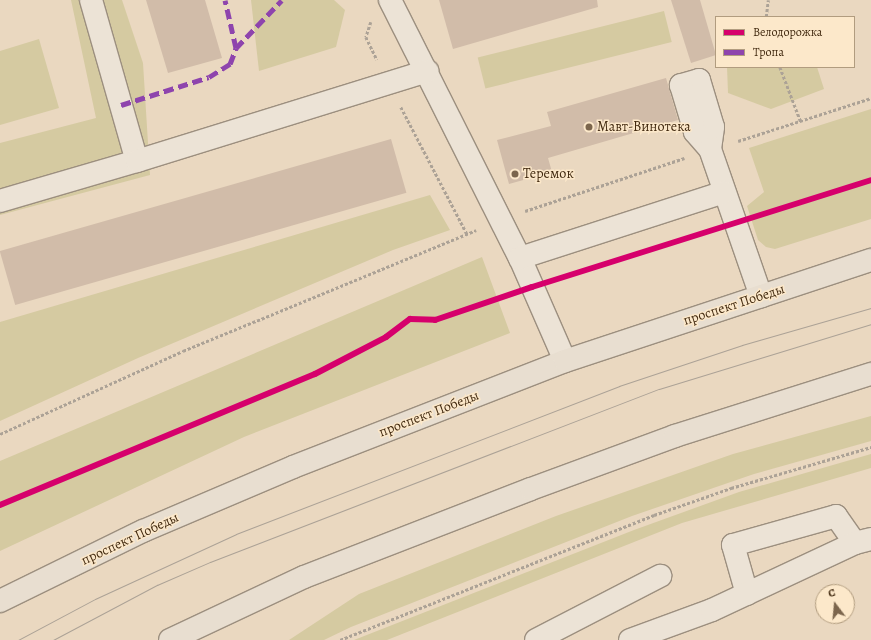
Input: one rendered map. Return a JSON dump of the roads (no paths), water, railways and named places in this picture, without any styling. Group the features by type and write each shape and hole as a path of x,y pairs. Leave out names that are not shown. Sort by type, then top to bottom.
{"main road":[{"name":"проспект Победы","path":"0,601 143,531 286,470 565,361 871,260"},
{"path":"170,640 304,577 496,502 675,436 871,374"}],"lane":[{"path":"91,0 137,161"},
{"path":"390,0 520,258 565,361"},
{"path":"0,201 137,161 426,71"},
{"path":"710,149 761,296"},
{"path":"520,258 724,192"},
{"path":"630,640 712,610 863,541 836,516 733,545 746,594"},
{"path":"536,640 660,576"}],"tram line":[{"path":"18,640 95,599 236,534 619,386 742,345 871,308"},
{"path":"53,640 157,585 210,562 659,389 871,324"}],"place":[{"name":"Мавт-Винотека","path":"589,127"},
{"name":"Теремок","path":"515,174"}]}
